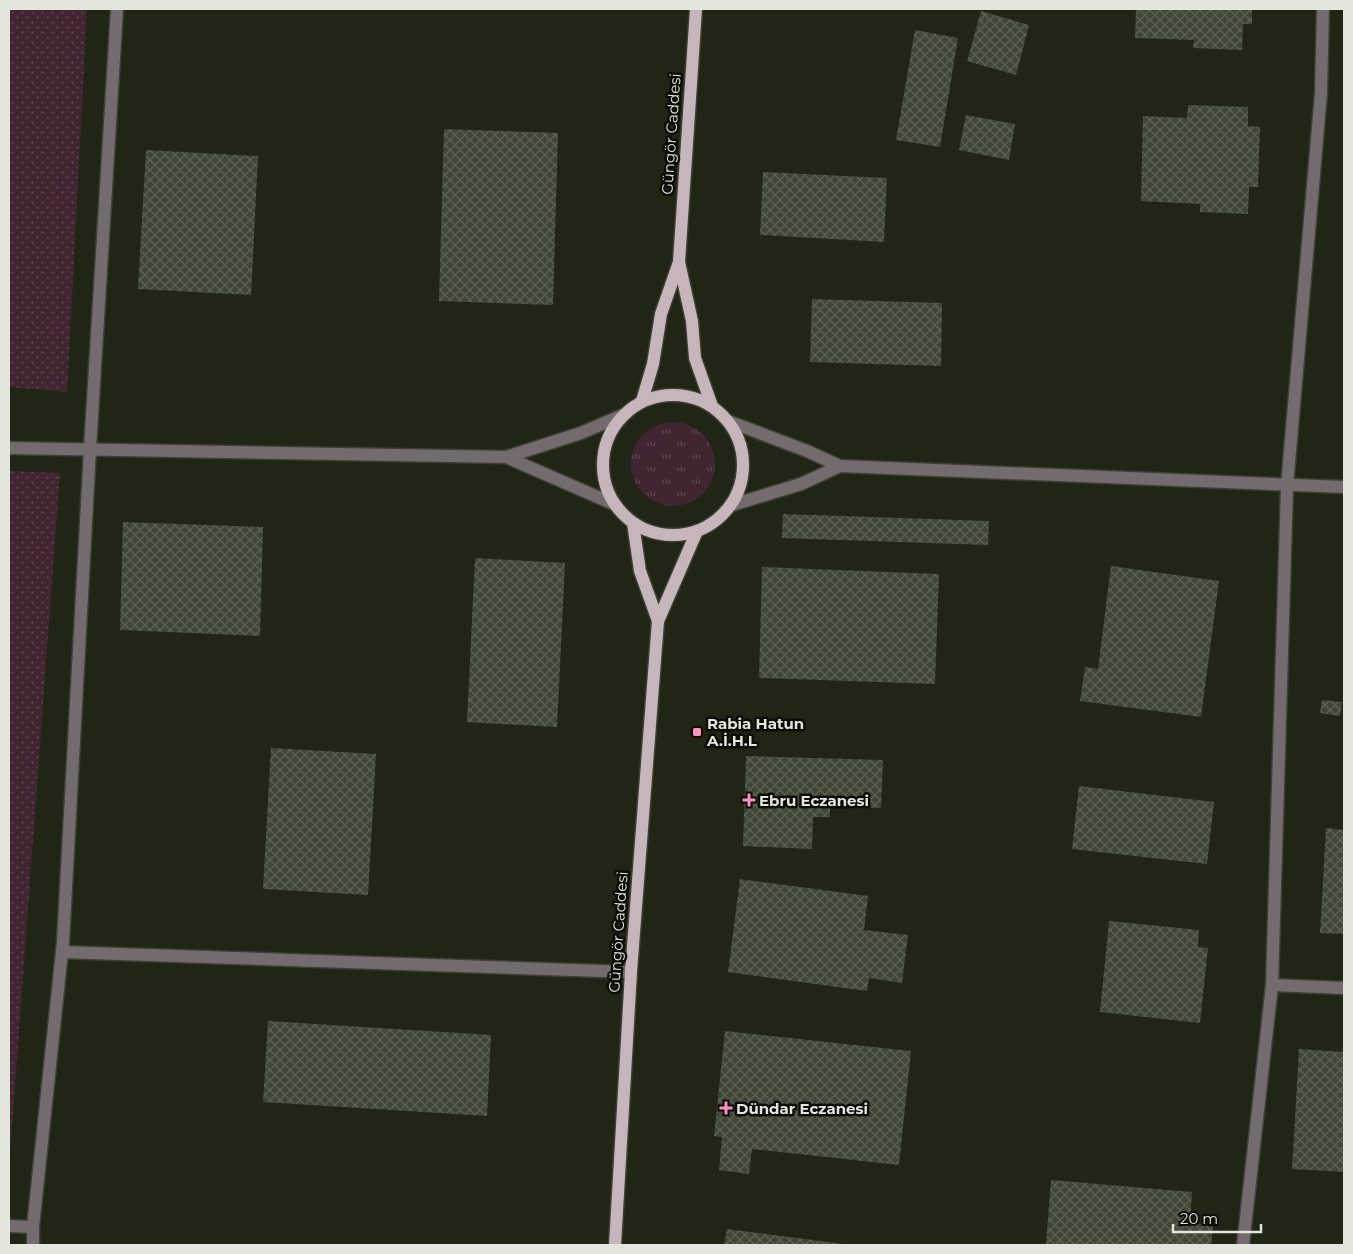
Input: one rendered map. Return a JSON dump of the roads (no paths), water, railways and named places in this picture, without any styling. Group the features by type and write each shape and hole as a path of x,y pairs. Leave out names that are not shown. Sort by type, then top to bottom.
{"main road":[{"name":"Güngör Caddesi","path":"679,262 696,9"},
{"path":"642,401 652,364 661,314 679,262"},
{"path":"679,262 692,321 695,358 712,406"},
{"path":"666,394 690,396 712,406 728,421 740,441 744,462 741,484 732,505 716,521 697,531 675,535 653,532 633,523 616,505 605,483 603,459 609,435 622,415 642,401 666,394"},
{"path":"633,523 640,571 658,620"},
{"path":"658,620 697,531"},
{"name":"Güngör Caddesi","path":"615,1245 631,972 658,620"}],"street":[{"path":"33,1245 33,1226 62,952 117,9"},
{"path":"1243,1245 1272,985 1287,486 1321,93 1323,9"},
{"path":"9,448 506,457 581,433 622,415"},
{"path":"728,421 807,451 840,466 1344,488"},
{"path":"506,457 616,505"},
{"path":"732,505 801,484 840,466"},
{"path":"62,952 631,972"},
{"path":"1272,985 1344,988"},
{"path":"9,1226 33,1226"}],"place":[{"name":"Rabia Hatun A.İ.H.L","path":"697,732"},
{"name":"Ebru Eczanesi","path":"749,800"},
{"name":"Dündar Eczanesi","path":"726,1108"}]}
